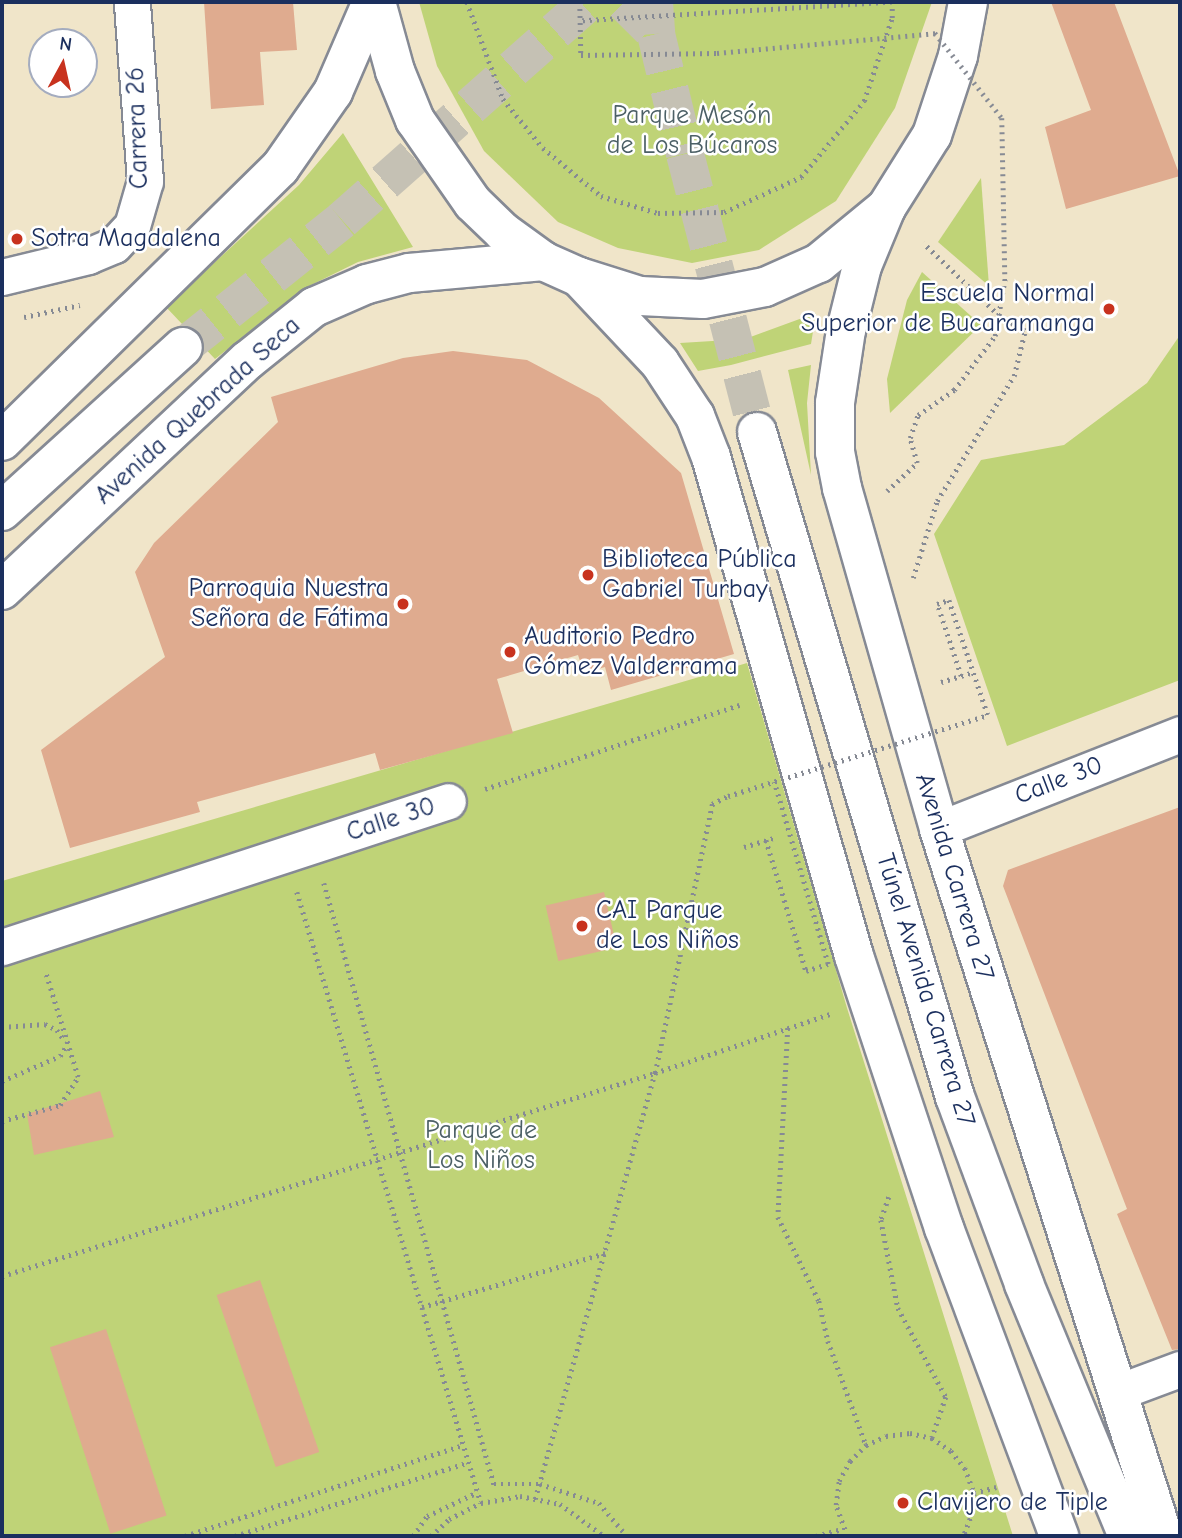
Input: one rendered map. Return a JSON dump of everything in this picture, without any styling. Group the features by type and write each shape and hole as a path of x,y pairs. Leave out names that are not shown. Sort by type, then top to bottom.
{"main road":[{"path":"374,2 395,71 415,120 439,160 473,203 543,261 579,277 640,296 703,299 765,287 819,263 886,208 932,135 958,56 968,2"},
{"path":"2,441 280,167 333,92 374,2"},
{"name":"Avenida Carrera 27","path":"886,208 862,266 846,330 835,403 835,452 852,532 939,829 1163,1536"},
{"name":"Avenida Quebrada Seca","path":"2,590 248,360 314,307 367,284 409,273 543,261"},
{"path":"579,277 646,346 695,416 727,503 853,956 917,1151 1059,1536"},
{"path":"2,511 183,346"},
{"name":"Túnel Avenida Carrera 27","path":"757,432 955,1097 1024,1284 1128,1536"}],"street":[{"name":"Carrera 26","path":"2,277 114,245 132,226 145,181 132,2"},
{"name":"Calle 30","path":"939,829 1180,734"},
{"name":"Calle 30","path":"2,947 448,801"},
{"path":"1118,1392 1180,1369"}],"path":[{"path":"467,2 503,99 543,148 601,196 658,212 724,212 801,177 864,101 892,18 892,2 580,21"},
{"path":"580,2 580,55 717,53 935,33 1002,118 1005,278 995,336 954,390 919,415 910,438 917,463 879,498"},
{"path":"911,592 918,553 937,501 1014,376 1025,331 999,316 923,243"},
{"path":"535,1499 655,1073 712,804 728,796 988,715 949,600 937,604 961,676"},
{"name":"Calle 30","path":"448,801 781,692"},
{"path":"766,840 806,971 828,964 774,782"},
{"path":"299,850 403,1150 494,1485 540,1484 599,1503 627,1536"},
{"path":"299,850 377,1158 481,1503"},
{"path":"2,1121 60,1105 78,1077 47,977"},
{"path":"2,1276 655,1073 835,1012"},
{"path":"2,1027 45,1024 57,1030 68,1044"},
{"path":"788,1028 778,1217 819,1301 866,1445"},
{"path":"2,1081 60,1056 68,1044"},
{"path":"893,1183 881,1220 898,1308 946,1397 932,1438"},
{"path":"422,1307 605,1253"},
{"path":"847,1536 842,1529 836,1504 839,1481 850,1461 866,1445 886,1436 910,1433 932,1438 951,1451 965,1468 974,1493 973,1512 964,1536"},
{"path":"186,1536 463,1445"},
{"path":"235,1536 467,1463"},
{"path":"974,1493 997,1487"},
{"path":"413,1536 427,1516 478,1492"},
{"path":"431,1536 449,1519 481,1503 520,1496 560,1504 604,1536"},
{"path":"816,1536 842,1529"}],"green space":[{"name":"Parque Mesón de Los Búcaros","path":"419,2 932,2 895,108 836,201 759,250 692,263 618,248 558,222 484,151 437,66"},
{"path":"343,133 413,247 358,262 305,288 215,359 166,307 299,185"},
{"path":"981,178 989,286 938,242"},
{"path":"922,272 981,325 890,413 887,379 907,300"},
{"path":"816,313 811,344 731,365 698,371 680,343 745,339"},
{"path":"1180,335 1180,680 1007,746 934,534 981,460 1064,445 1147,383"},
{"path":"811,365 807,403 811,475 788,370"},
{"name":"Parque de Los Niños","path":"747,663 847,1008 1013,1536 2,1536 2,881"}],"building":[{"path":"204,2 293,2 297,50 260,52 264,105 211,109"},
{"path":"1051,2 1114,2 1180,176 1066,209 1045,127 1091,110"},
{"path":"453,351 527,360 599,398 681,473 734,654 611,690 605,667 584,673 578,655 497,679 513,733 380,770 375,753 197,802 200,812 70,848 41,750 165,657 135,572 154,543 278,422 271,397 403,358"},
{"path":"1180,807 1180,1349 1172,1350 1117,1214 1127,1209 1003,886 1008,870"},
{"name":"CAI Parque de Los Niños","path":"604,892 617,948 558,961 546,905"},
{"path":"100,1091 114,1137 34,1155 27,1114"},
{"path":"260,1280 319,1452 276,1467 217,1295"},
{"path":"106,1329 167,1515 110,1534 50,1347"}],"tunnel":[{"path":"183,347 342,220 588,2"},
{"path":"624,2 656,34"},
{"path":"654,2 656,34 757,432"}],"place":[{"name":"Sotra Magdalena","path":"17,239"},
{"name":"Escuela Normal Superior de Bucaramanga","path":"1109,309"},
{"name":"Biblioteca Pública Gabriel Turbay","path":"588,575"},
{"name":"Parroquia Nuestra Señora de Fátima","path":"403,604"},
{"name":"Auditorio Pedro Gómez Valderrama","path":"510,652"},
{"name":"CAI Parque de Los Niños","path":"582,926"},
{"name":"Clavijero de Tiple","path":"903,1503"}]}
